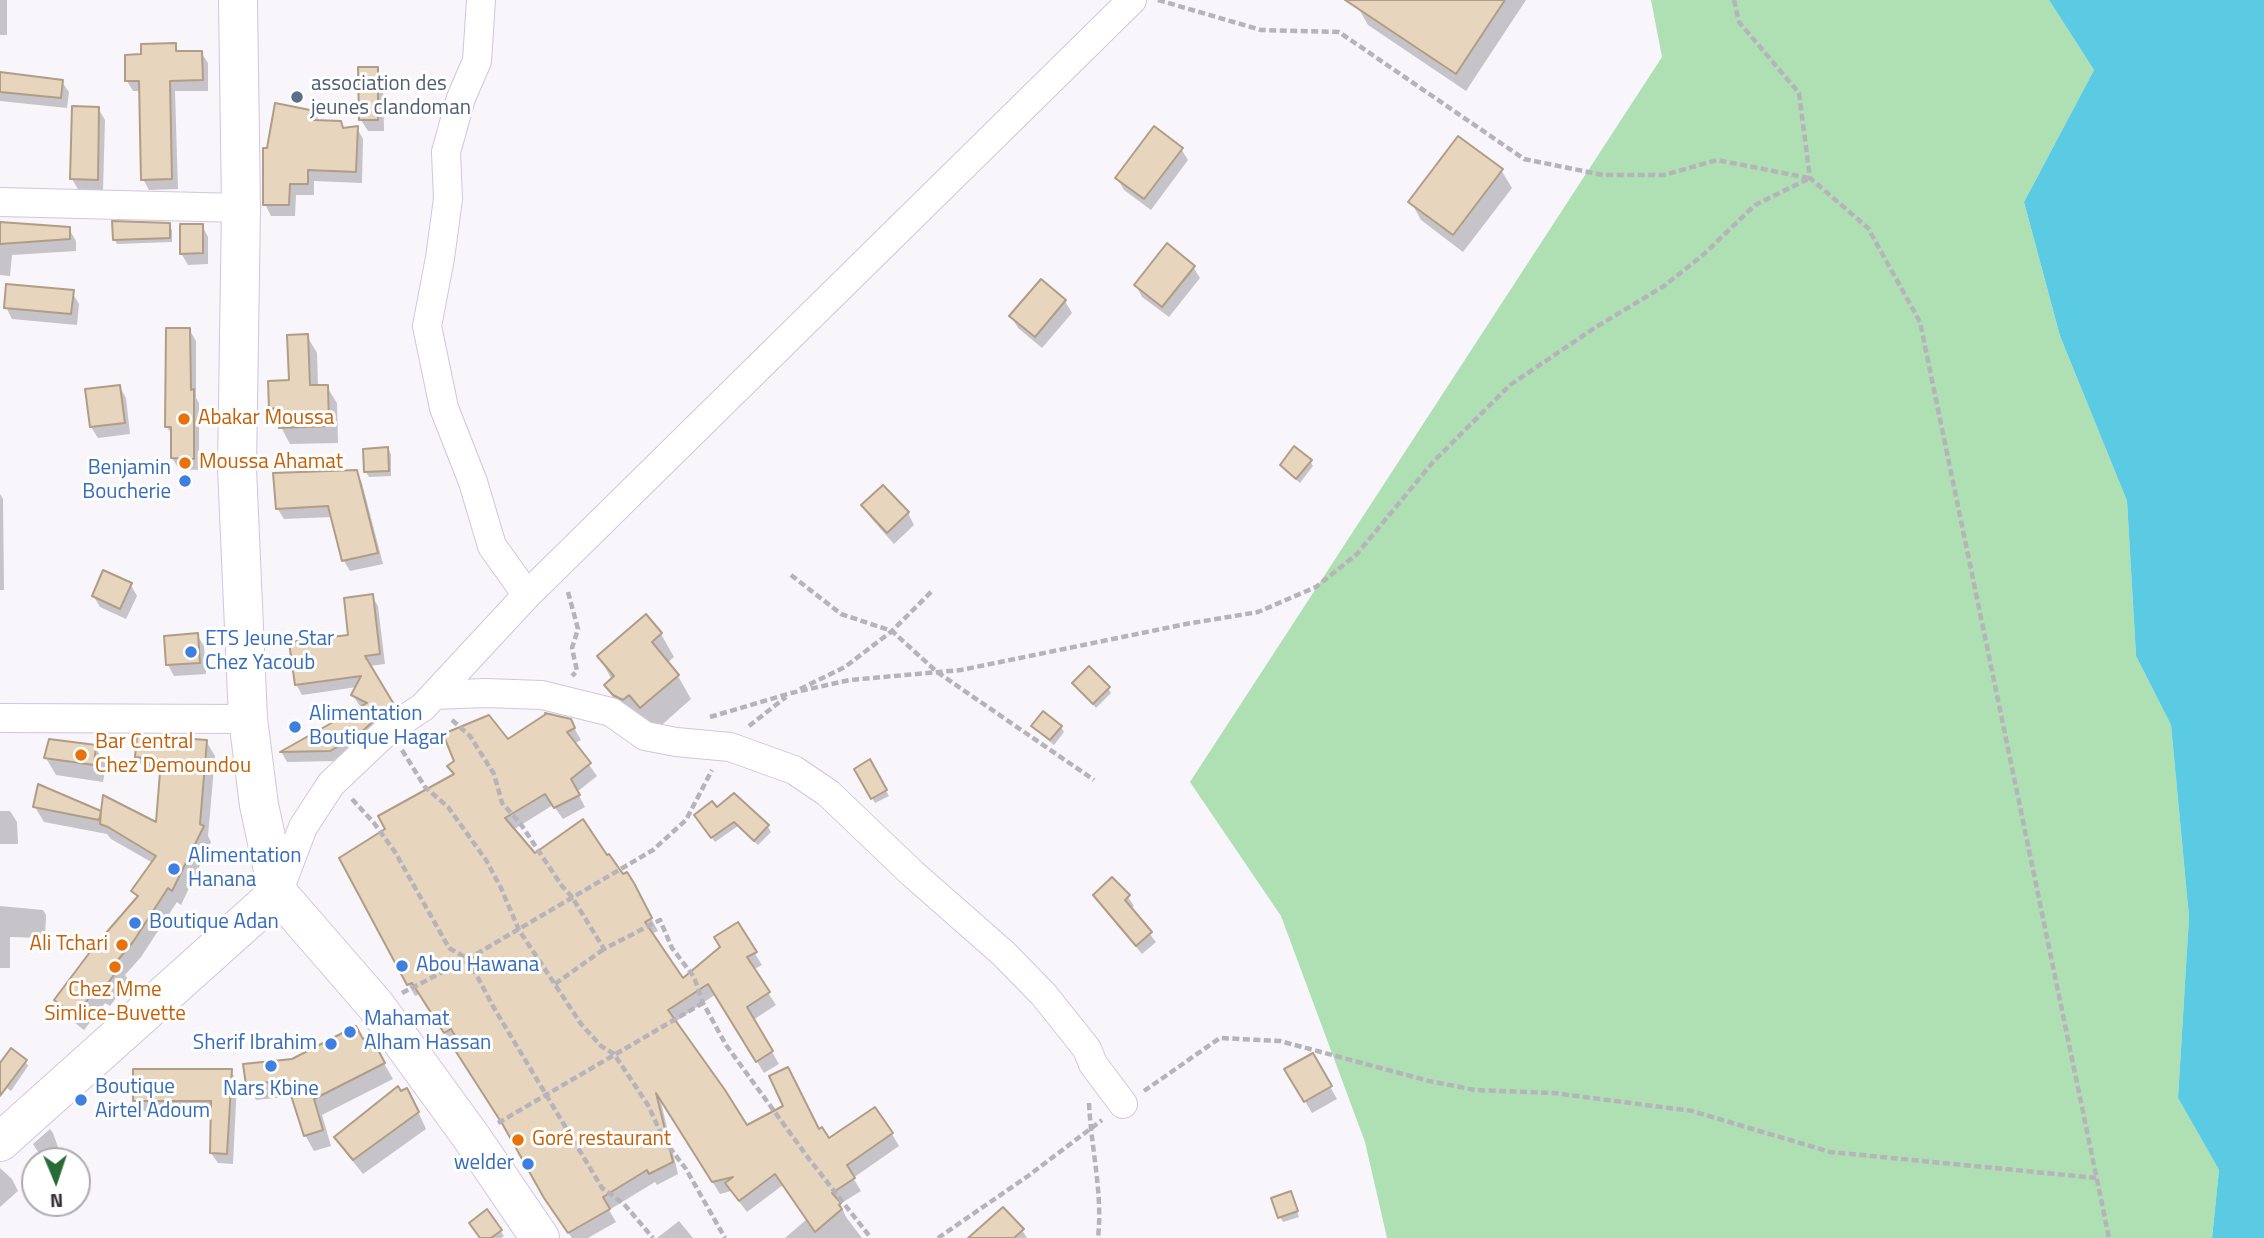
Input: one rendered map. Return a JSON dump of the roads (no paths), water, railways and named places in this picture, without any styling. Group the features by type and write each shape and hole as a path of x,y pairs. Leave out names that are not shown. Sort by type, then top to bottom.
{"main road":[{"path":"238,0 241,208 237,468 248,719 259,805 278,893 376,1006 472,1138 540,1238"},
{"path":"0,1142 278,893"}],"street":[{"path":"481,0 477,61 461,98 446,152 448,199 427,326 444,408 473,482 492,546 527,595"},
{"path":"278,893 303,827 331,785 388,730 428,701 527,595 1132,0"},
{"path":"0,202 241,208"},
{"path":"428,701 485,693 542,695 611,712 645,736 730,747 794,770 828,793 913,874 1004,954 1044,995 1087,1049 1093,1064 1123,1104"},
{"path":"0,718 248,719"}],"water":[{"path":"2049,0 2264,0 2264,1238 2212,1238 2219,1170 2178,1098 2189,917 2171,725 2136,656 2127,501 2060,336 2024,202 2094,70"}],"place":[{"name":"association des jeunes clandoman","path":"297,97"},
{"name":"Abakar Moussa","path":"184,419"},
{"name":"Moussa Ahamat","path":"185,463"},
{"name":"Benjamin Boucherie","path":"185,481"},
{"name":"ETS Jeune Star Chez Yacoub","path":"191,652"},
{"name":"Alimentation Boutique Hagar","path":"295,727"},
{"name":"Bar Central Chez Demoundou","path":"81,755"},
{"name":"Alimentation Hanana","path":"174,869"},
{"name":"Boutique Adan","path":"135,923"},
{"name":"Ali Tchari","path":"122,945"},
{"name":"Abou Hawana","path":"402,966"},
{"name":"Chez Mme Simlice-Buvette","path":"115,967"},
{"name":"Mahamat Alham Hassan","path":"350,1032"},
{"name":"Sherif Ibrahim","path":"331,1044"},
{"name":"Nars Kbine","path":"271,1066"},
{"name":"Boutique Airtel Adoum","path":"81,1100"},
{"name":"Goré restaurant","path":"518,1140"},
{"name":"welder","path":"528,1164"}]}
